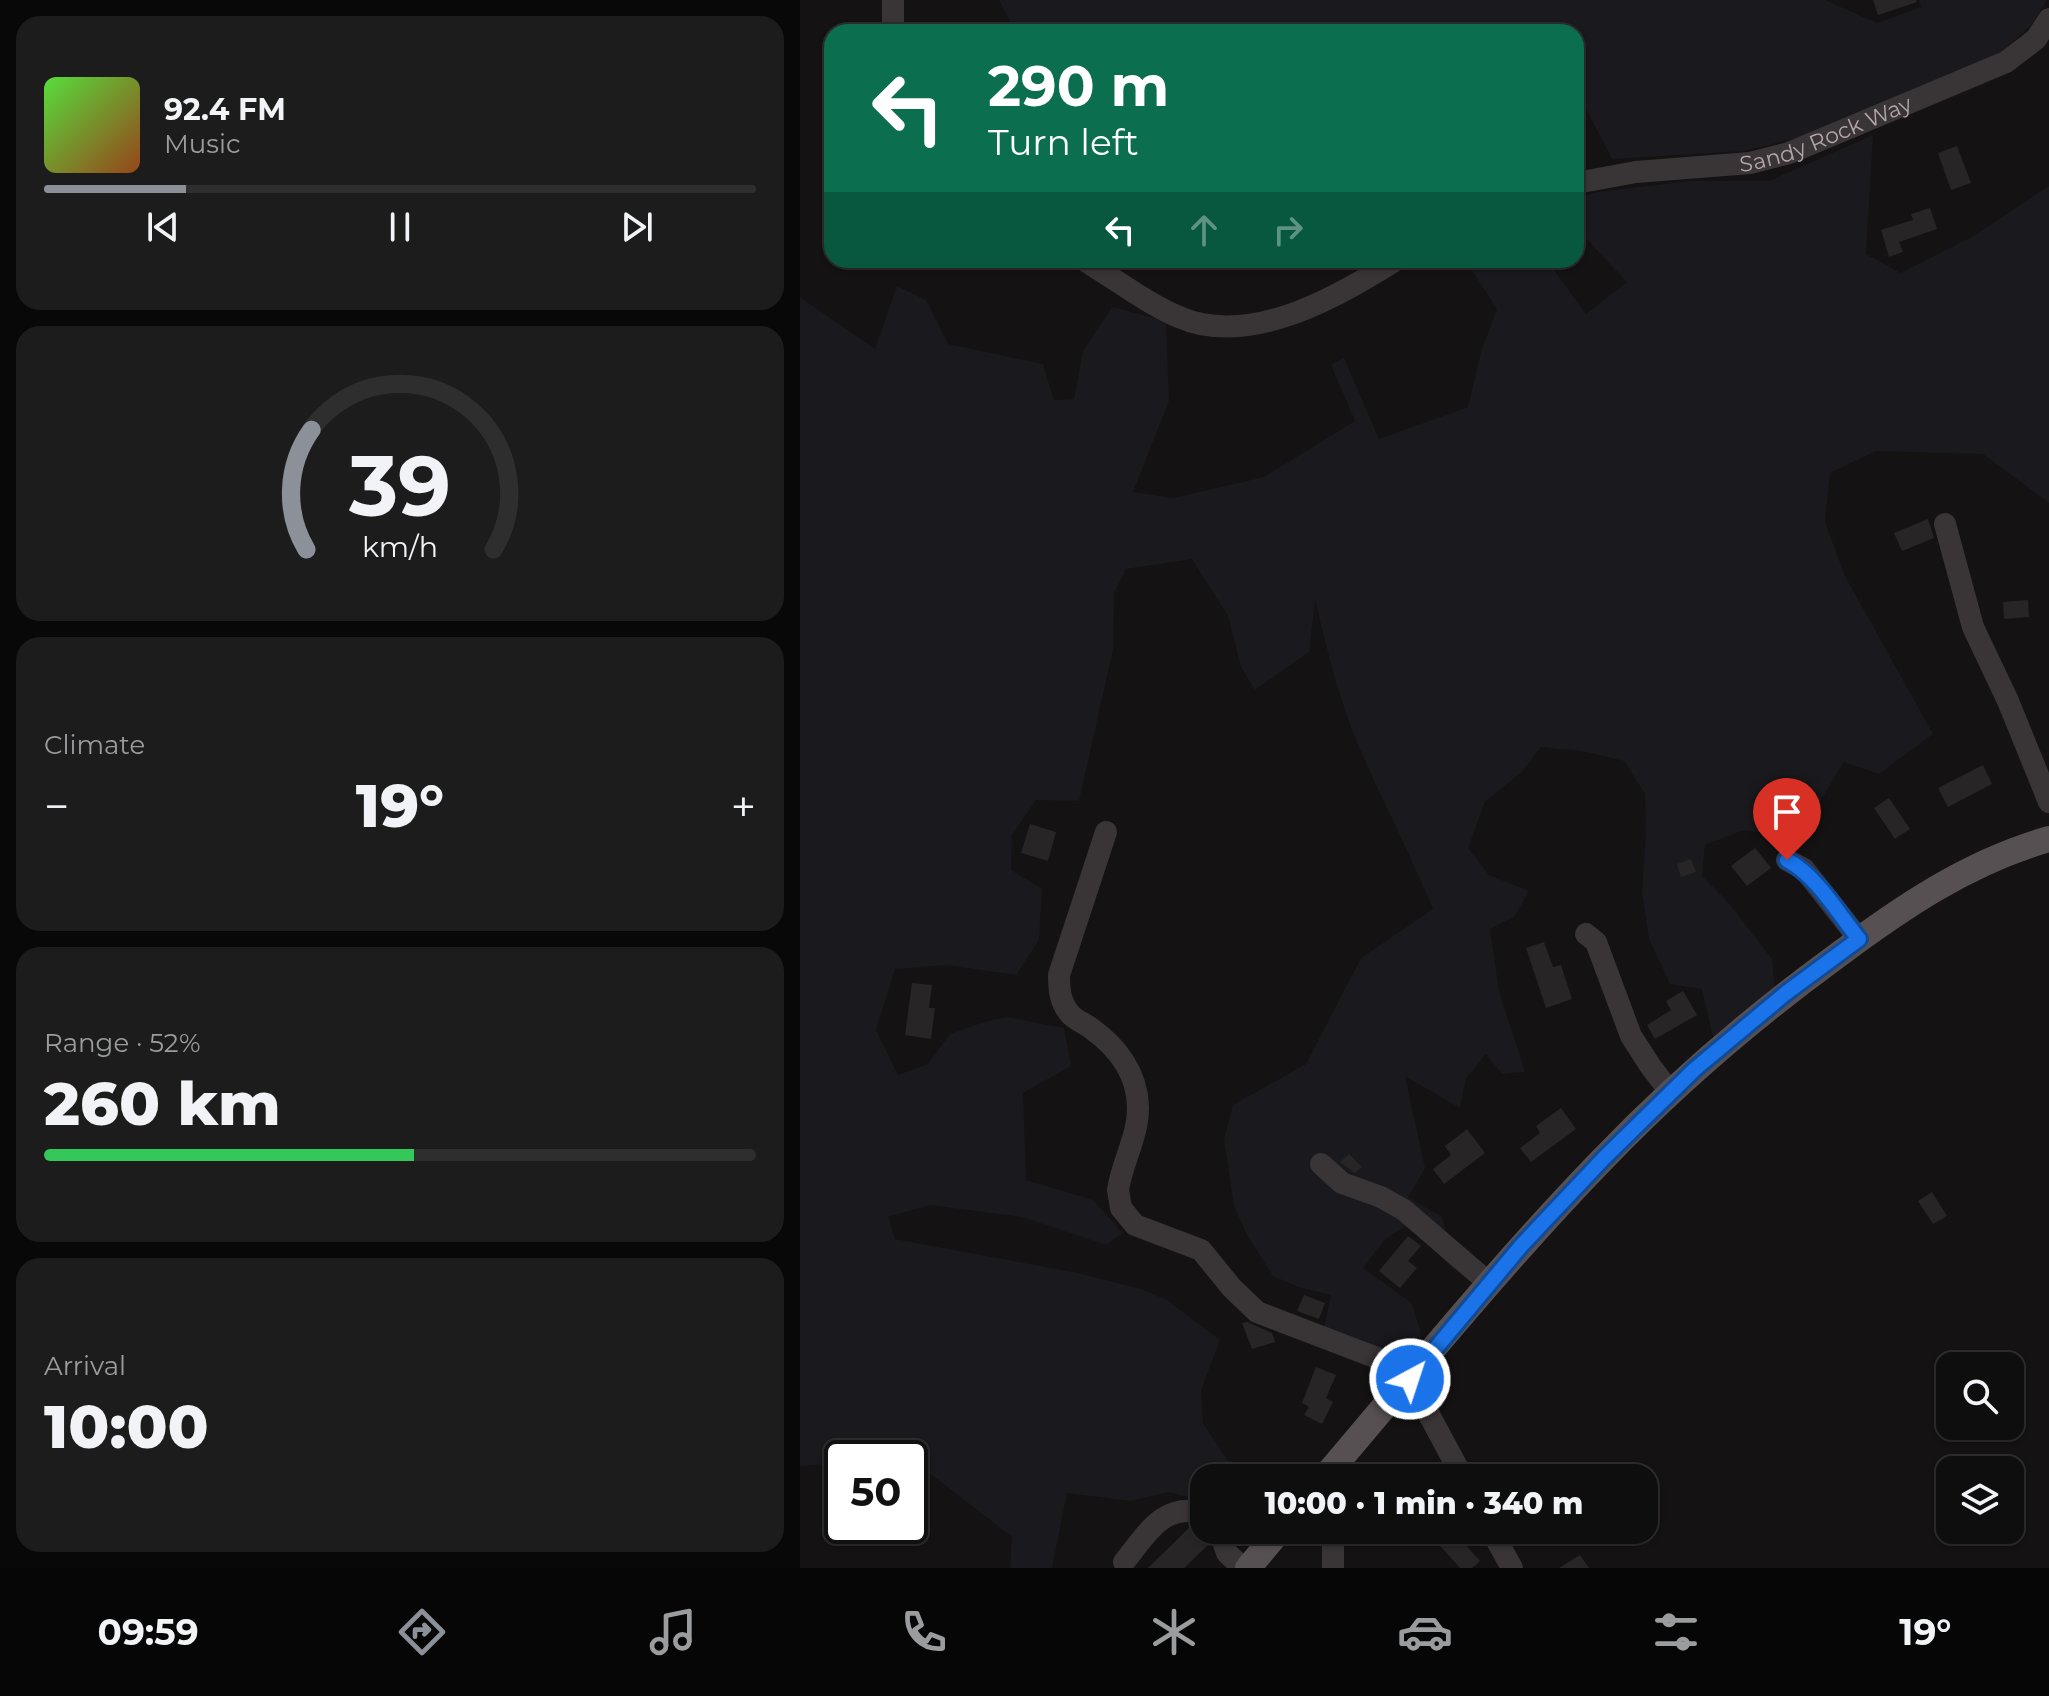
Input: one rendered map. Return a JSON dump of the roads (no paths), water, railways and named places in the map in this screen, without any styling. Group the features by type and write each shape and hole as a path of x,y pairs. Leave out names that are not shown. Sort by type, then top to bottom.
{"main road":[{"path":"1339,1464 1521,1246 1671,1093 1786,993 1899,909 1963,872 2049,839"},
{"path":"1246,1568 1267,1544"}],"street":[{"path":"893,0 893,24"},
{"name":"Sandy Rock Way","path":"1584,182 1636,172 1750,163 1789,153 2006,62 2036,39 2049,19"},
{"path":"1097,268 1179,317 1205,325 1227,327 1291,314 1348,291 1384,268"},
{"path":"1945,524 1973,627 2008,701 2049,802"},
{"path":"1106,832 1059,975 1059,992 1072,1016 1115,1047 1135,1088 1137,1121 1118,1190 1125,1216 1149,1232 1201,1250 1232,1288 1257,1312 1398,1366 1410,1379 1456,1464"},
{"path":"1787,860 1804,869 1859,939"},
{"path":"1586,934 1596,942 1631,1036 1671,1093"},
{"path":"1321,1164 1342,1183 1381,1197 1404,1210 1490,1284"},
{"path":"1124,1562 1159,1520 1173,1512 1190,1510"},
{"path":"1224,1544 1227,1553 1246,1568"},
{"path":"1333,1544 1333,1568"},
{"path":"1499,1544 1512,1568"}]}
